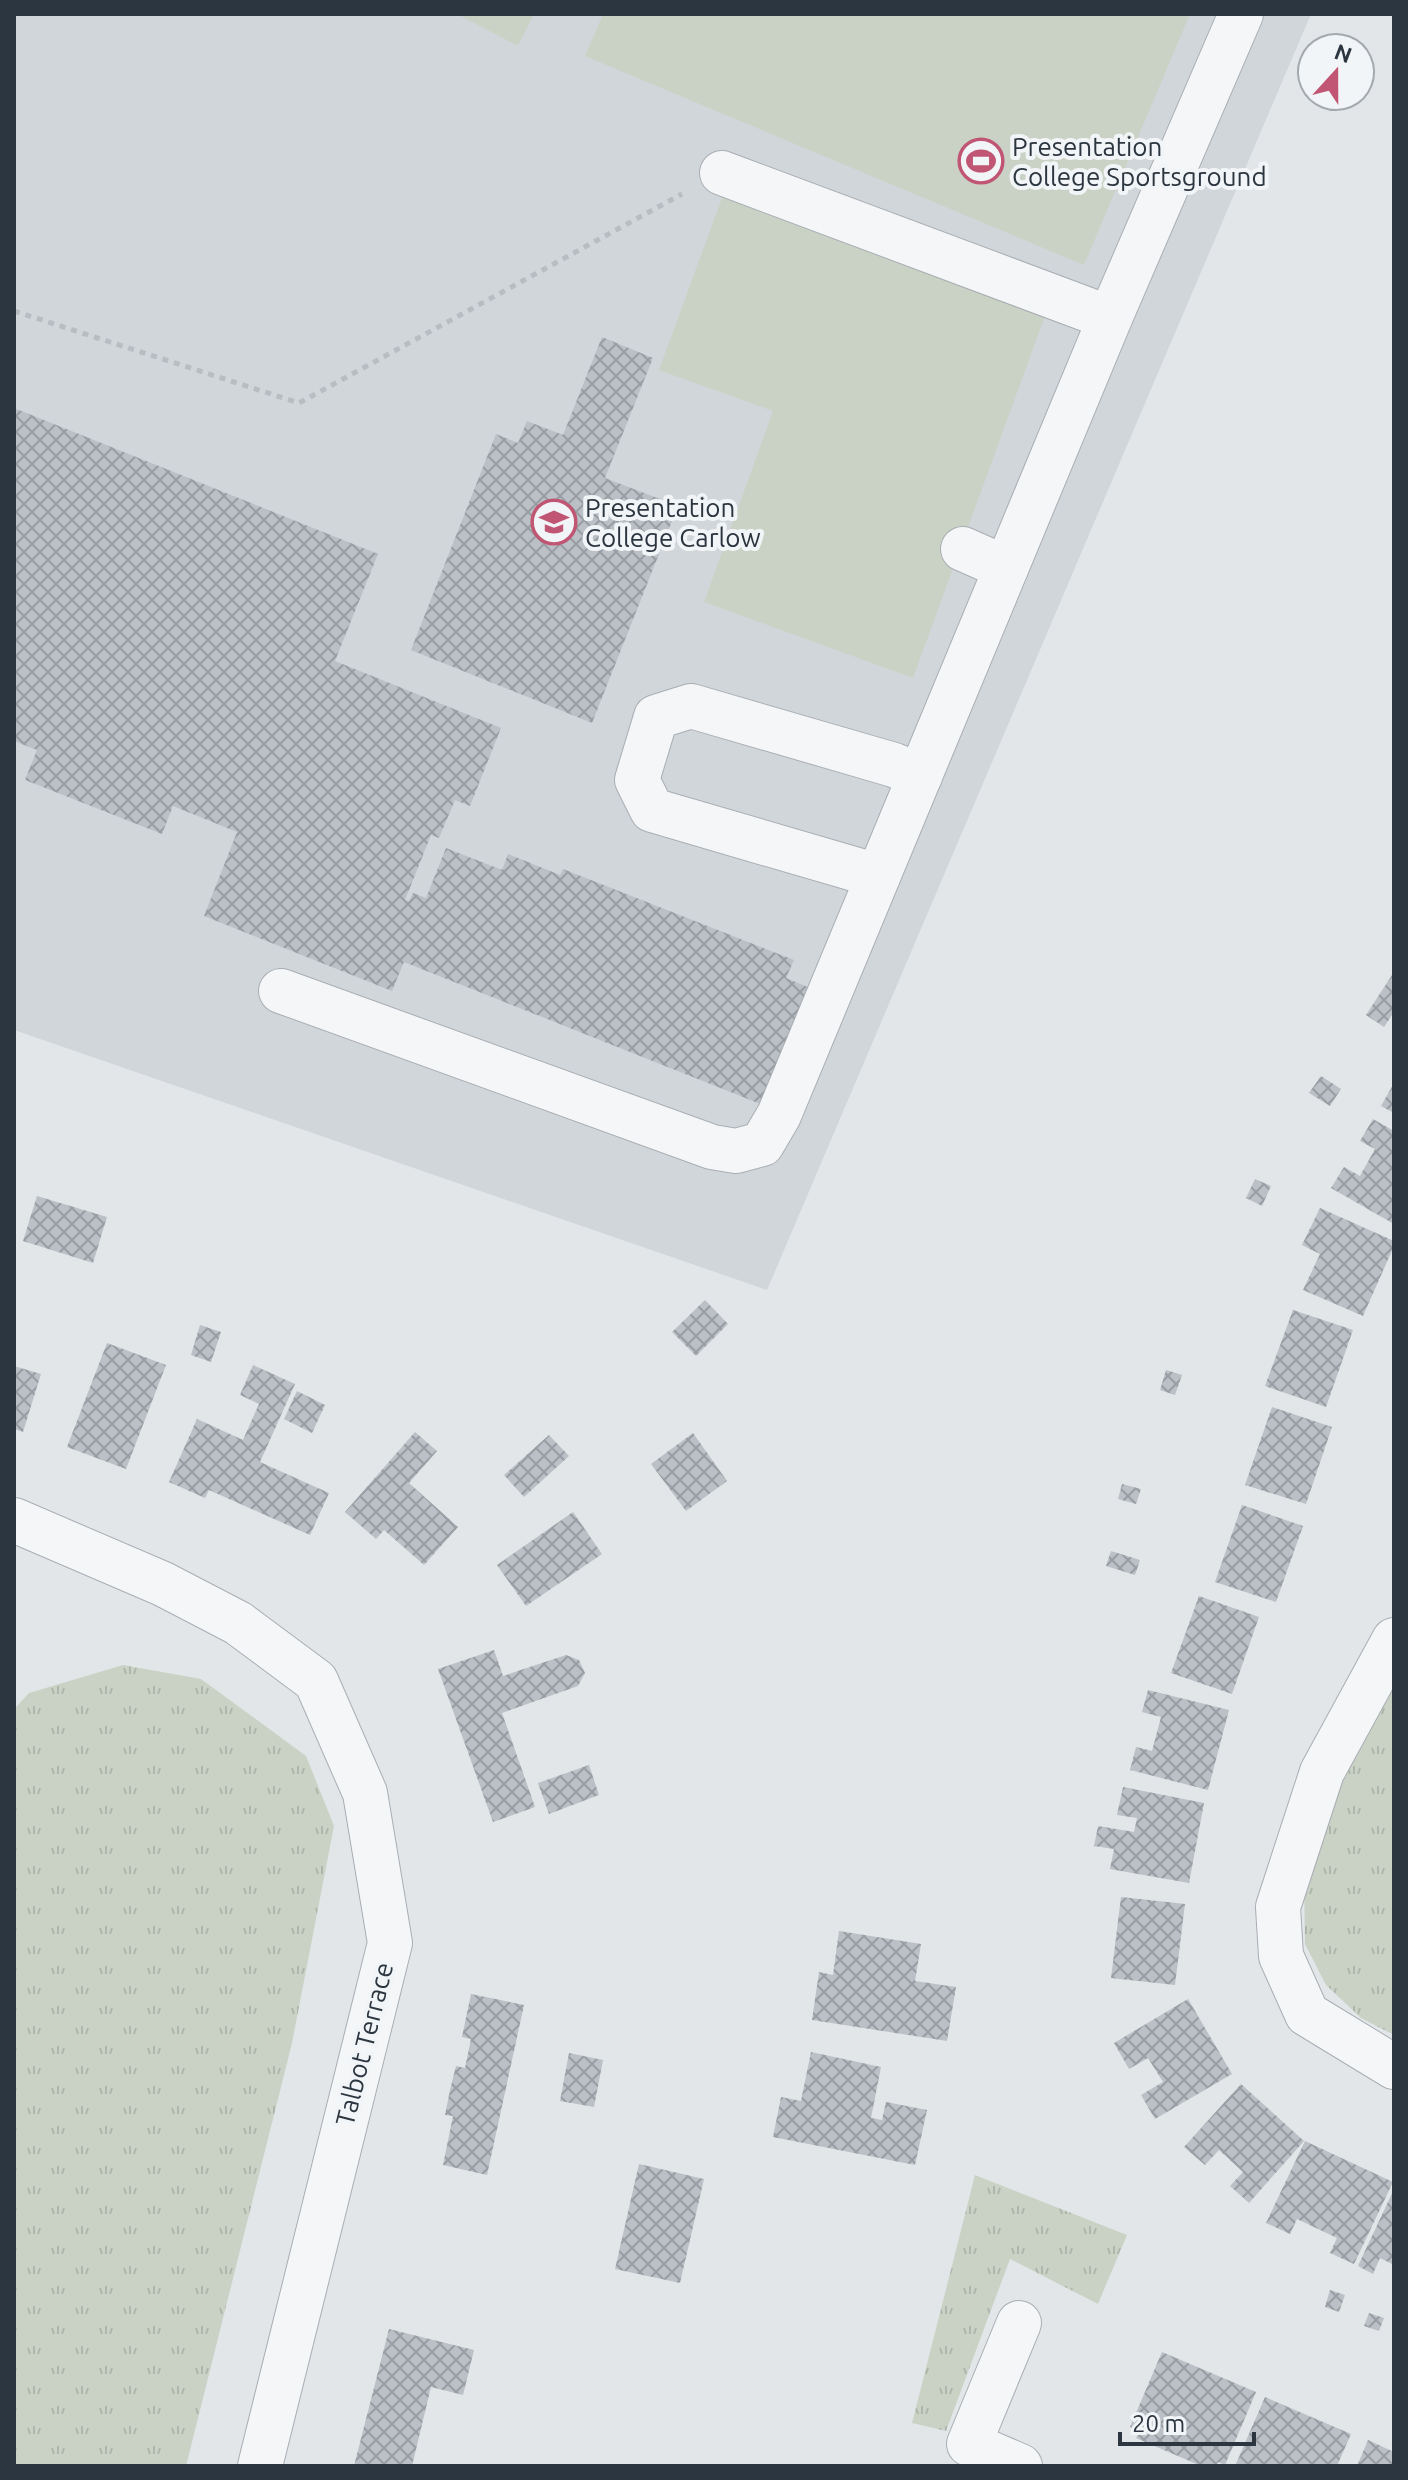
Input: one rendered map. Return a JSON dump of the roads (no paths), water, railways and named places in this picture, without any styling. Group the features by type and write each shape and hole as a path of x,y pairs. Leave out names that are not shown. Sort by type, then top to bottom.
{"street":[{"path":"281,991 712,1147 736,1151 762,1144 779,1115 1110,318 1241,14"},
{"path":"722,173 1110,318"},
{"path":"963,549 1006,568"},
{"path":"878,876 652,810 637,780 656,717 691,706 894,765 920,776"},
{"name":"Talbot Terrace","path":"14,1520 163,1584 238,1623 316,1681 365,1793 390,1943 260,2466"},
{"path":"1394,1640 1322,1772 1278,1907 1281,1956 1307,2014 1394,2067"},
{"path":"1019,2323 969,2444 1020,2466"}],"place":[{"name":"Presentation College Sportsground","path":"981,161"},
{"name":"Presentation College Carlow","path":"554,522"}]}
